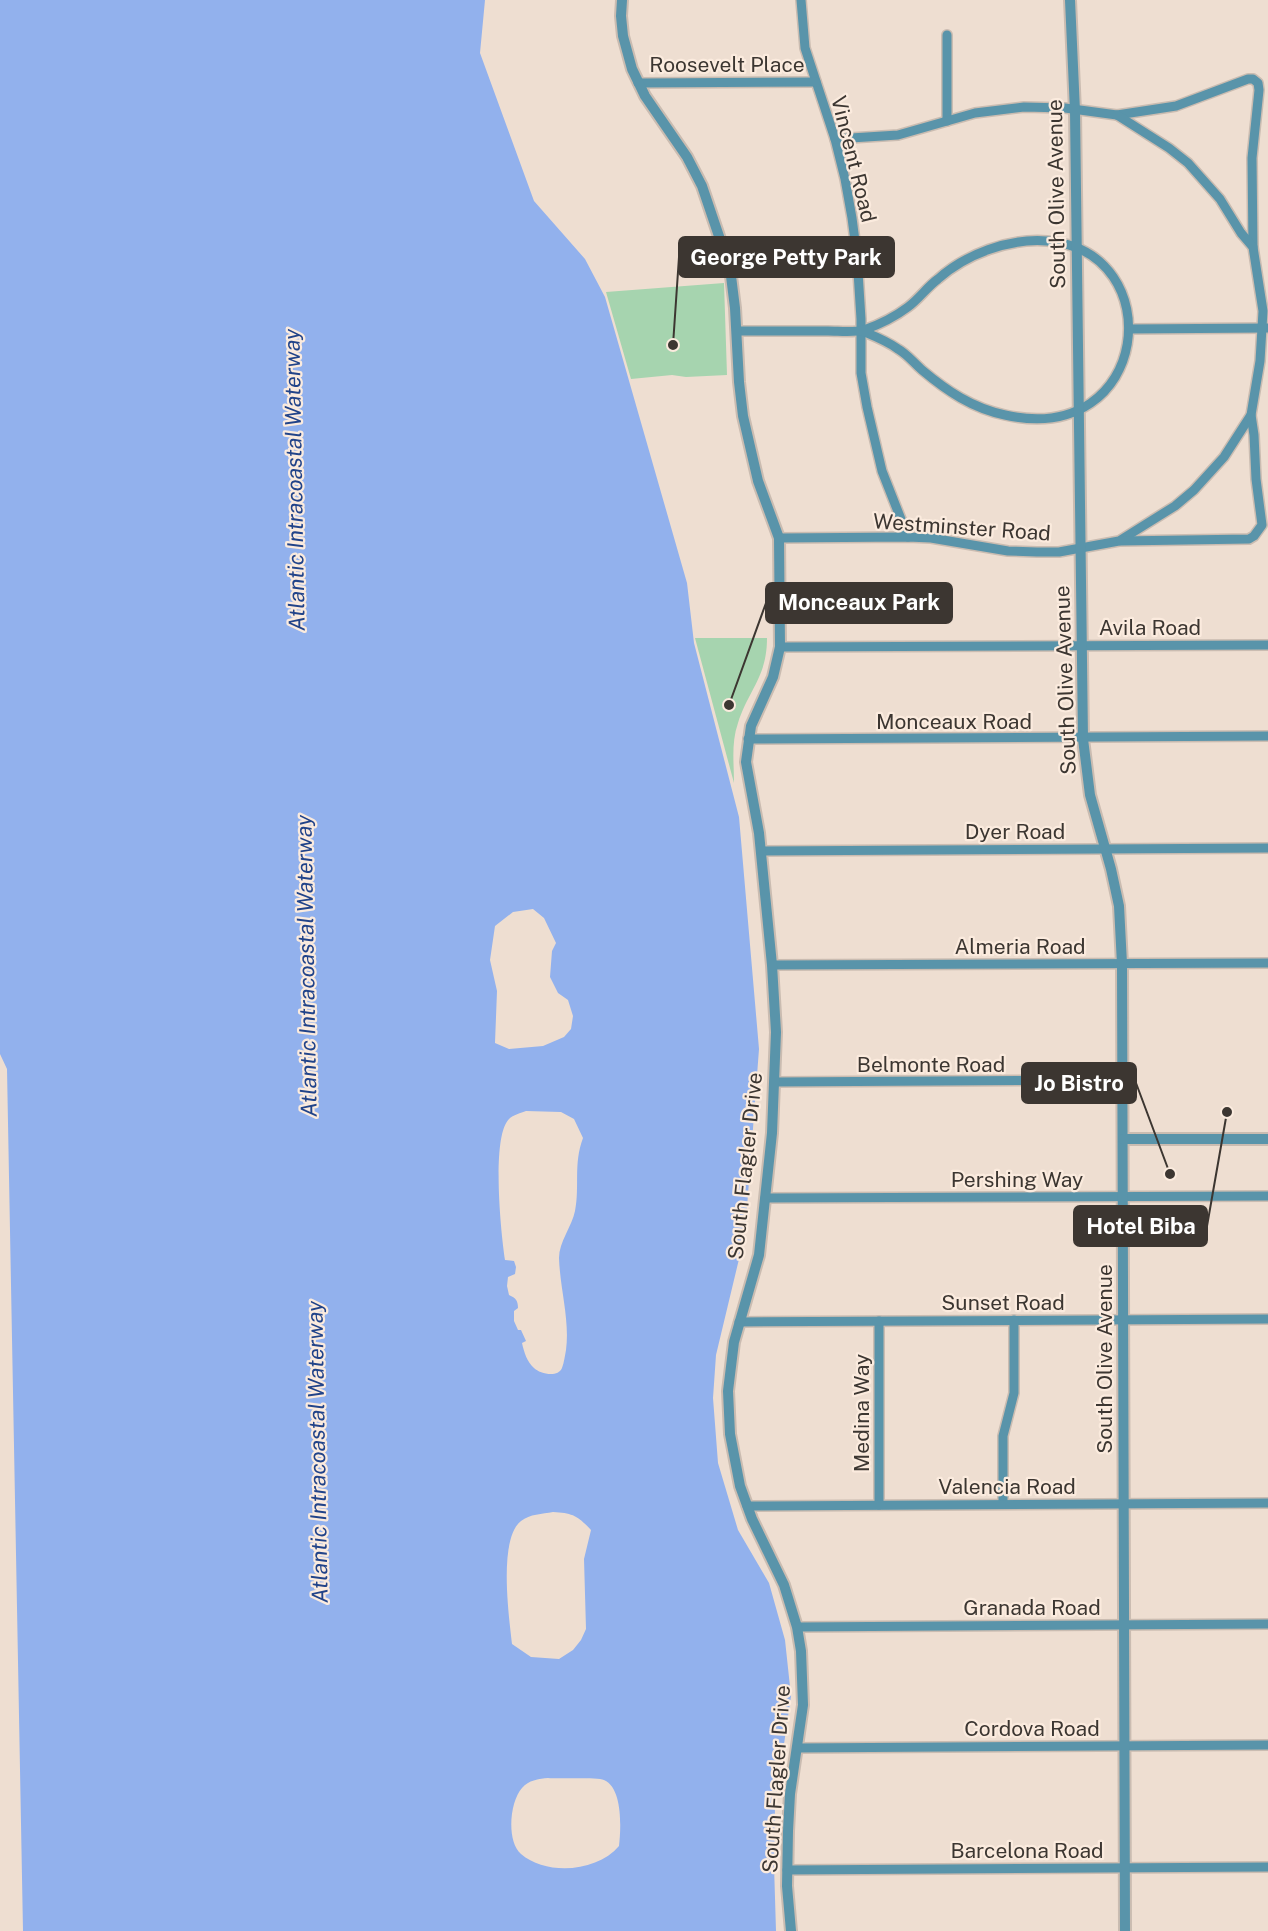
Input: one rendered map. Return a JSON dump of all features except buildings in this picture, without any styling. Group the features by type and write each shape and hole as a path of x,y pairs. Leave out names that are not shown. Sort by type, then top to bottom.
{"street":[{"name":"South Flagler Drive","path":"622,0 623,36 638,83 687,157 711,207 731,276 737,331 738,382 743,416 758,481 779,538 780,647 773,677 753,718 748,740 748,777 762,851 772,965 776,1032 775,1082 759,1255 739,1322 730,1366 728,1415 734,1461 747,1506 784,1585 797,1627 804,1678 803,1706 790,1794 787,1870 790,1931"},
{"name":"Vincent Road","path":"801,0 805,48 835,139 852,218 862,331 861,373 874,442 882,471 908,537"},
{"name":"South Olive Avenue","path":"1070,0 1075,111 1083,739 1090,795 1119,906 1122,964 1125,1931"},
{"path":"947,35 947,121"},
{"name":"Westminster Road","path":"779,538 931,538 1008,551 1059,552 1081,548 1119,541 1155,519 1194,490 1224,457 1251,415 1265,328 1253,247 1252,158 1258,83 1253,79 1248,79 1176,106 1117,115"},
{"name":"Roosevelt Place","path":"638,83 816,82"},
{"path":"835,139 898,135 975,113 1023,107 1047,107 1117,115 1188,163 1220,199 1241,233 1253,247"},
{"path":"737,331 862,331 908,308 939,277 975,255 1004,245 1046,240 1076,248 1094,258 1113,277 1125,301 1129,328 1127,348 1117,374 1100,395 1078,411 1054,417 1022,418 984,410 942,387 900,350 862,331"},
{"path":"1129,328 1265,328"},
{"path":"1119,541 1202,538 1242,540 1254,536 1262,525 1251,415"},
{"name":"Avila Road","path":"780,647 1268,645"},
{"name":"Monceaux Road","path":"748,740 1268,736"},
{"name":"Dyer Road","path":"762,851 1268,848"},
{"name":"Almeria Road","path":"772,965 1268,963"},
{"name":"Belmonte Road","path":"775,1082 1123,1080"},
{"path":"1124,1139 1268,1139"},
{"name":"Pershing Way","path":"765,1198 1268,1196"},
{"name":"Sunset Road","path":"739,1322 1268,1319"},
{"path":"1003,1504 1003,1436 1014,1393 1014,1320"},
{"name":"Medina Way","path":"879,1321 879,1505"},
{"name":"Valencia Road","path":"747,1506 1268,1503"},
{"name":"Granada Road","path":"797,1627 1268,1624"},
{"name":"Cordova Road","path":"797,1748 1268,1745"},
{"name":"Barcelona Road","path":"787,1870 1268,1867"}],"green space":[{"path":"724,283 727,375 686,377 672,375 631,379 606,292"},
{"path":"695,638 767,638 761,673 742,711 734,738 734,783"}],"water":[{"name":"Atlantic Intracoastal Waterway","path":"0,0 485,0 480,53 534,201 585,259 605,297 687,583 694,643 739,817 759,1049 745,1234 716,1355 713,1398 718,1463 738,1530 769,1583 785,1640 791,1696 775,1806 776,1931 23,1931 7,1069 0,1054","holes":["533,909 544,918 556,943 552,951 550,977 558,993 568,1000 573,1016 571,1029 564,1037 543,1046 509,1049 495,1043 497,991 490,960 495,926 513,912","526,1111 561,1112 574,1119 583,1138 577,1166 575,1211 561,1246 559,1258 567,1327 566,1350 562,1368 553,1374 537,1370 528,1360 522,1343 526,1341 514,1321 514,1311 518,1308 518,1303 509,1295 507,1286 508,1277 515,1274 516,1267 514,1261 505,1260 499,1165 503,1129 509,1119","553,1512 570,1514 591,1530 584,1559 586,1629 573,1650 559,1659 531,1657 512,1644 507,1598 509,1544 514,1530 521,1521 532,1516","544,1778 600,1779 610,1784 618,1800 620,1830 619,1846 610,1855 585,1866 558,1868 544,1866 521,1854 513,1840 512,1811 522,1788 534,1780"]}],"place":[{"name":"George Petty Park","path":"673,345"},
{"name":"Monceaux Park","path":"729,705"},
{"name":"Hotel Biba","path":"1227,1112"},
{"name":"Jo Bistro","path":"1170,1174"}]}
